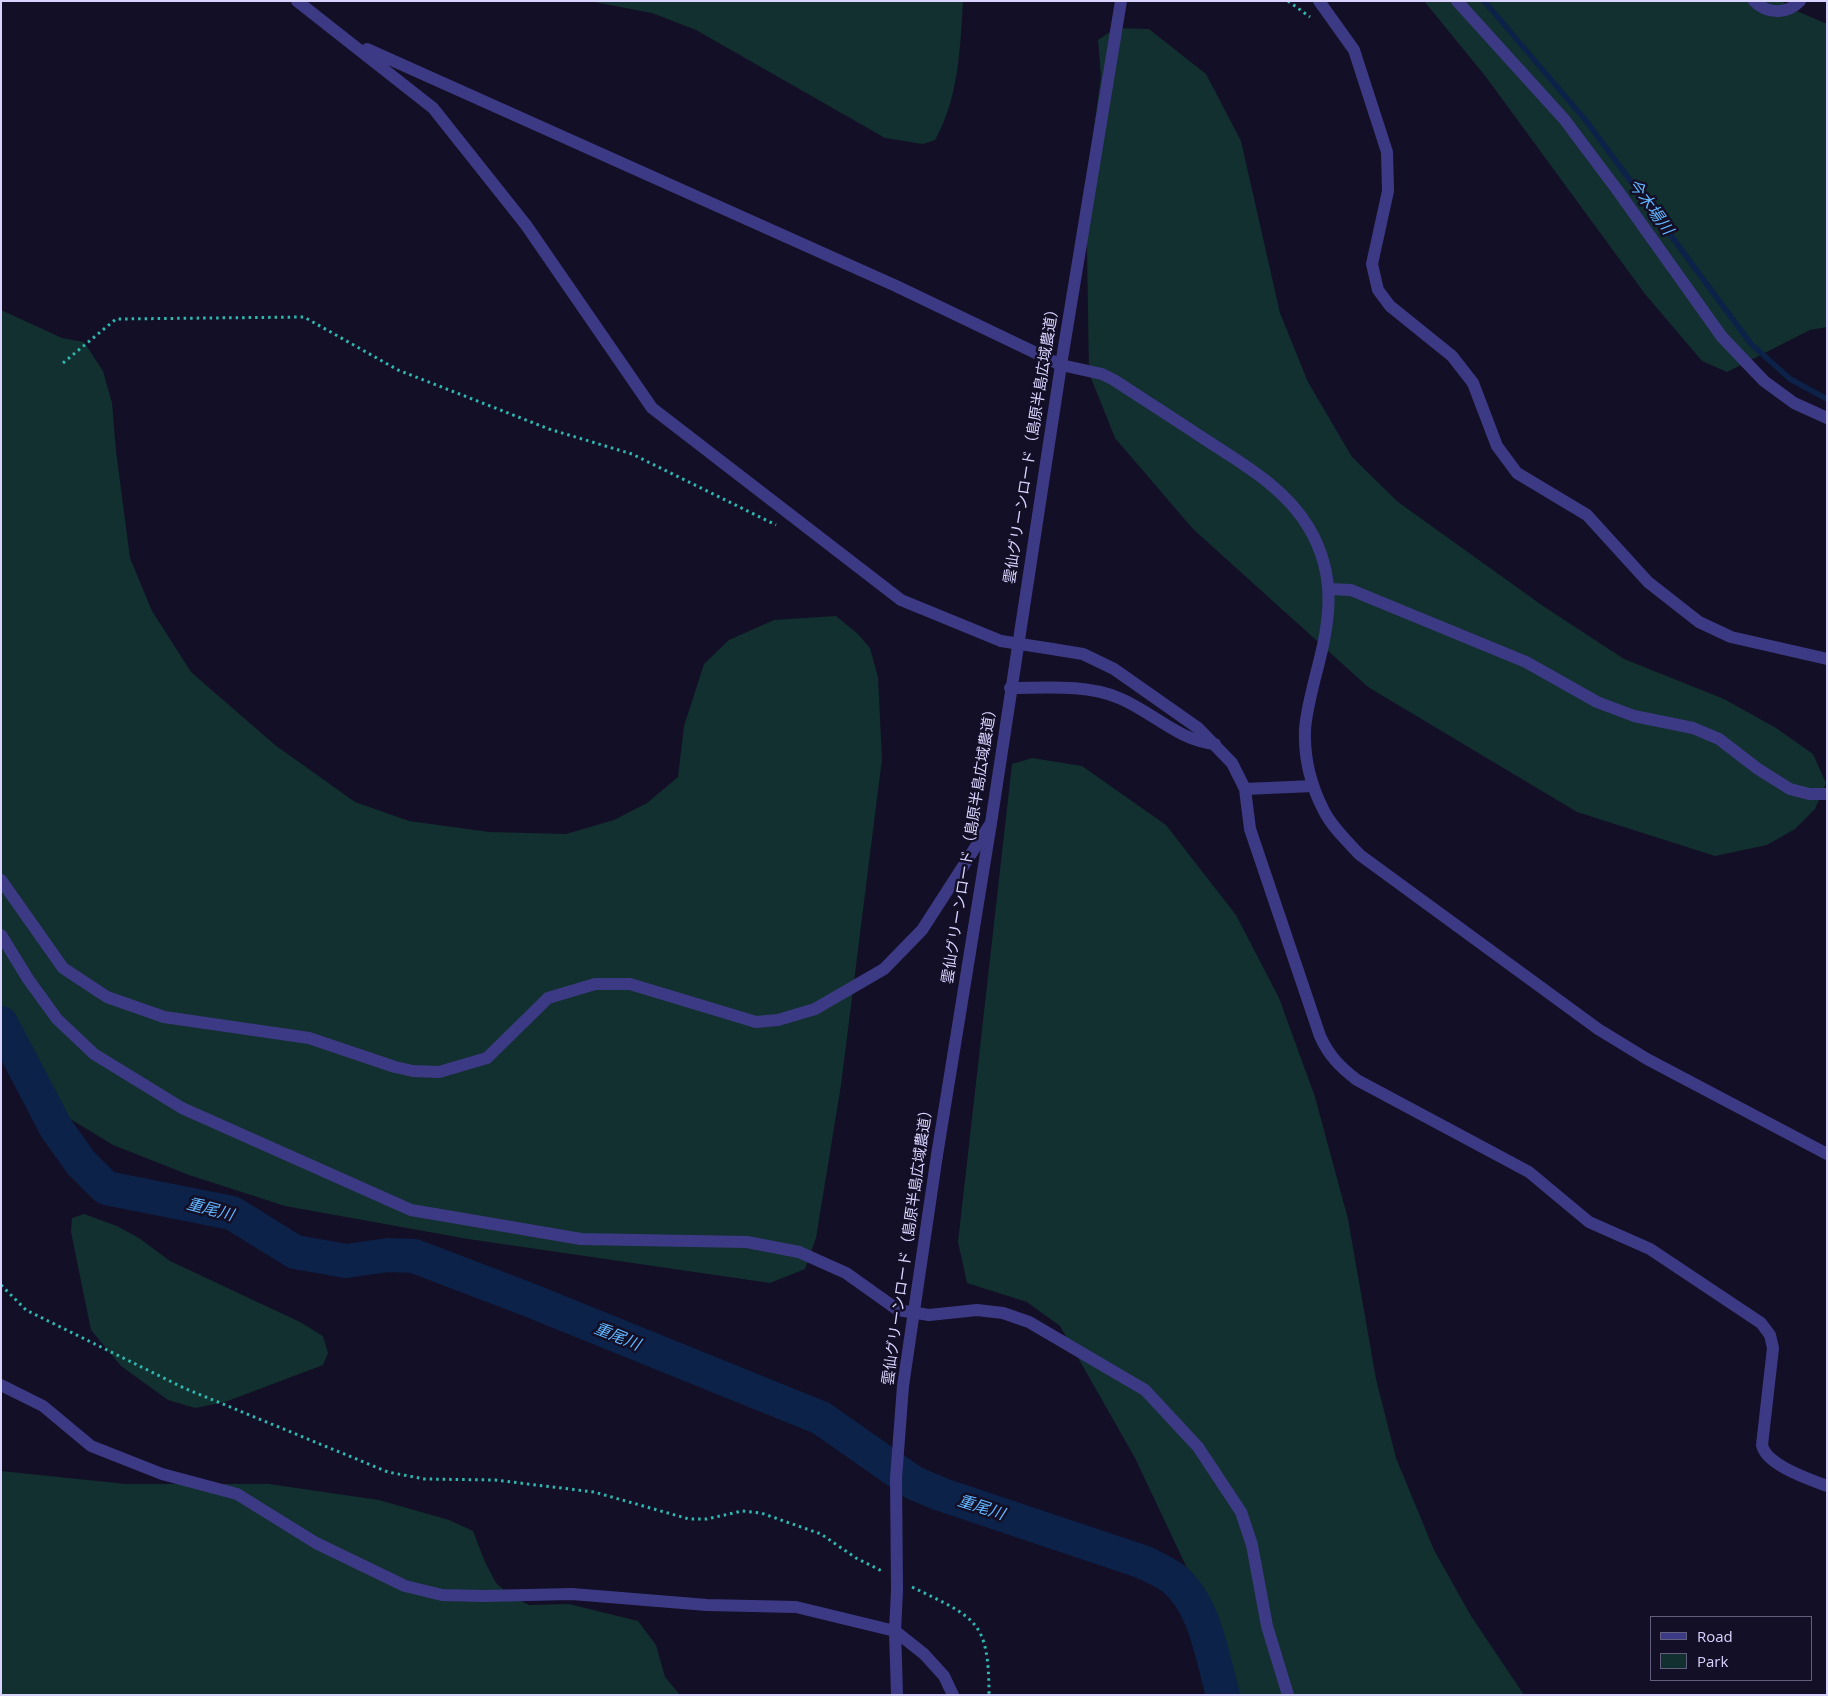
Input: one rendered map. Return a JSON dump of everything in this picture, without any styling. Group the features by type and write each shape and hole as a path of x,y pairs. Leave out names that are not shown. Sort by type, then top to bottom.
{"street":[{"path":"297,1 432,108 526,226 652,408 901,600 1001,641 1083,654 1114,669 1191,722 1214,744 1232,764 1245,790 1250,829 1320,1036 1328,1052 1340,1067 1357,1080 1529,1172 1589,1222 1650,1249 1761,1323 1770,1334 1772,1348 1762,1445 1763,1452 1768,1458 1799,1475 1827,1486"},
{"name":"雲仙グリーンロード（島原半島広域農道）","path":"897,1695 895,1631 903,1587 896,1478 903,1386 937,1155 991,823 1010,688 1121,1"},
{"path":"1319,1 1354,50 1387,152 1388,191 1372,264 1378,290 1390,306 1452,356 1472,383 1497,446 1517,473 1587,514 1648,582 1699,622 1731,636 1827,659"},
{"path":"1457,1 1564,119 1618,191 1722,338 1764,381 1794,402 1827,418"},
{"path":"1754,1 1768,11 1783,12 1796,6 1800,1"},
{"path":"351,42 896,286 1061,365 1102,374 1258,474 1287,500 1309,527 1321,554 1329,590 1330,608 1326,636 1308,704 1305,730 1306,758 1312,786 1324,812 1340,834 1360,855 1598,1029 1648,1059 1827,1154"},
{"path":"1329,590 1351,590 1489,645 1526,662 1596,702 1634,716 1693,728 1719,740 1790,790 1808,794 1827,794"},
{"path":"1010,688 1085,689 1120,698 1184,736 1202,743 1214,744"},
{"path":"1245,790 1312,786"},
{"path":"1,880 63,968 107,997 164,1017 308,1038 395,1067 439,1072 486,1058 548,998 595,984 630,984 756,1022 778,1020 815,1009 884,969 922,930 991,823"},
{"path":"1,935 28,980 57,1020 94,1054 182,1108 411,1210 580,1239 748,1242 799,1252 846,1273 898,1310 929,1315 977,1310 1003,1313 1030,1322 1144,1390 1198,1447 1240,1512 1252,1545 1267,1626 1288,1695"},
{"path":"1,1384 43,1406 91,1446 162,1474 237,1494 316,1543 405,1586 442,1595 572,1594 707,1605 796,1607 895,1631 924,1654 944,1676 953,1695"}],"path":[{"path":"63,363 116,320 304,317 398,370 550,429 632,454 784,528"},
{"path":"1,1285 26,1310 184,1388 388,1472 424,1479 495,1480 594,1492 689,1519 706,1519 742,1512 761,1513 821,1534 856,1558 883,1572"},
{"path":"903,1587 962,1612 973,1621 981,1633 986,1649 989,1695"}],"green space":[{"path":"589,1 963,1 961,37 954,90 943,124 935,140 923,144 885,138 696,30 652,13"},
{"path":"1424,1 1781,1 1797,11 1827,24 1827,327 1810,330 1727,372 1702,361 1645,294 1486,77"},
{"path":"1116,28 1149,29 1206,74 1241,141 1280,313 1308,382 1352,457 1398,502 1543,606 1624,659 1724,699 1776,728 1813,754 1826,783 1815,809 1795,829 1767,845 1715,856 1577,812 1368,687 1193,529 1115,438 1089,373 1086,187 1101,76 1098,40"},
{"path":"1,310 62,338 84,342 103,371 112,403 116,451 130,558 152,611 191,672 275,745 355,802 409,821 489,832 566,834 614,820 647,803 678,777 684,726 704,664 729,640 774,620 836,616 858,634 870,648 878,677 882,759 841,1085 816,1238 805,1269 770,1283 468,1239 285,1206 189,1175 113,1145 67,1117 25,1059 1,1008"},
{"path":"1032,758 1082,766 1166,825 1236,915 1279,998 1315,1097 1348,1219 1376,1379 1396,1458 1434,1550 1471,1616 1524,1695 1236,1695 1203,1602 1135,1458 1060,1326 1027,1302 967,1283 958,1242 1012,764"},
{"path":"84,1214 117,1226 139,1238 170,1261 300,1322 323,1336 328,1353 323,1365 225,1402 195,1408 168,1400 121,1366 91,1330 71,1232 72,1218"},
{"path":"1,1471 126,1484 269,1484 379,1500 449,1520 473,1531 485,1562 496,1583 510,1595 529,1605 569,1604 638,1621 656,1645 665,1677 680,1695 1,1695"}],"waterway":[{"name":"今木場川","path":"1484,1 1587,122 1751,344 1790,379 1827,399"},
{"name":"重尾川","path":"1,1023 56,1128 81,1163 106,1188 232,1213 295,1252 346,1261 388,1255 414,1256 527,1299 821,1418 914,1483 940,1494 1143,1562 1174,1579 1194,1603 1206,1633 1223,1695"}]}
